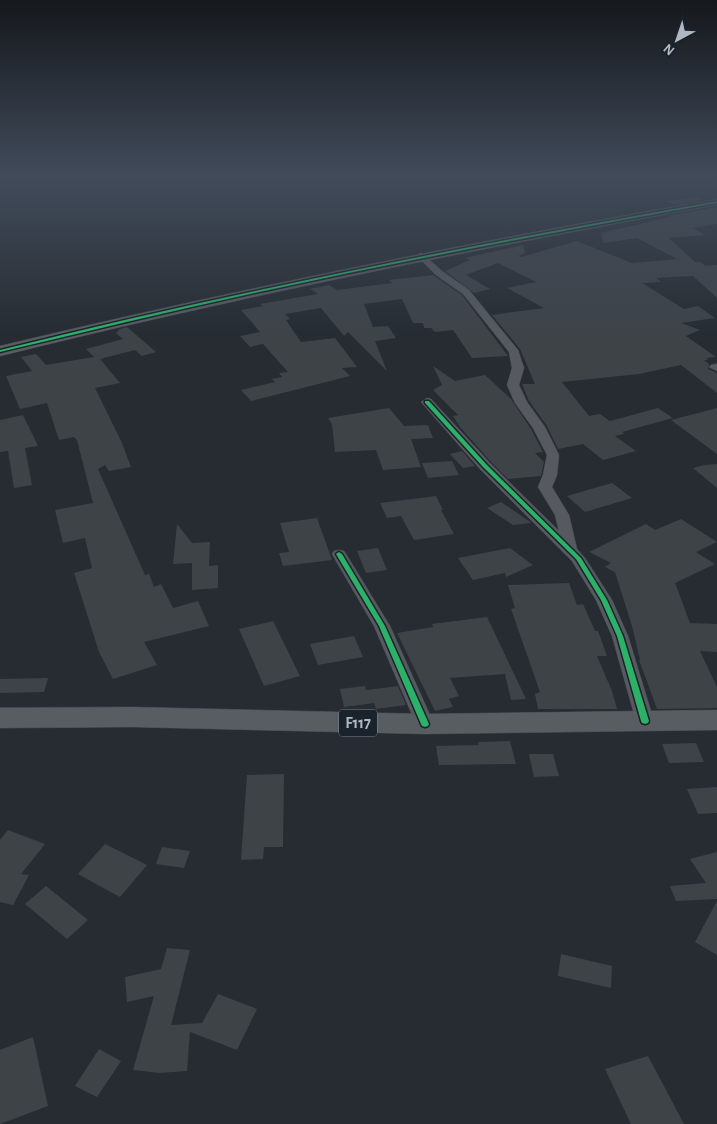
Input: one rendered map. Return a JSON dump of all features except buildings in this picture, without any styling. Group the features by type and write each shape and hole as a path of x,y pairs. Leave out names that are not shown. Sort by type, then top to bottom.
{"main road":[{"name":"F117","path":"0,718 132,717 425,724 717,720"}],"street":[{"path":"0,351 93,328 422,256 572,228"},
{"path":"422,256 439,273 466,292 514,352 518,368 513,385 522,403 539,427 553,455 550,475 545,487 562,515 570,550"},
{"path":"427,402 485,466 578,558 604,600 620,636 645,721"},
{"path":"339,554 382,626 425,724"}],"cycle path":[{"path":"0,351 268,289 573,228"},
{"path":"427,402 485,466 578,558 604,600 620,636 645,721"},
{"path":"339,554 382,626 425,724"}]}
